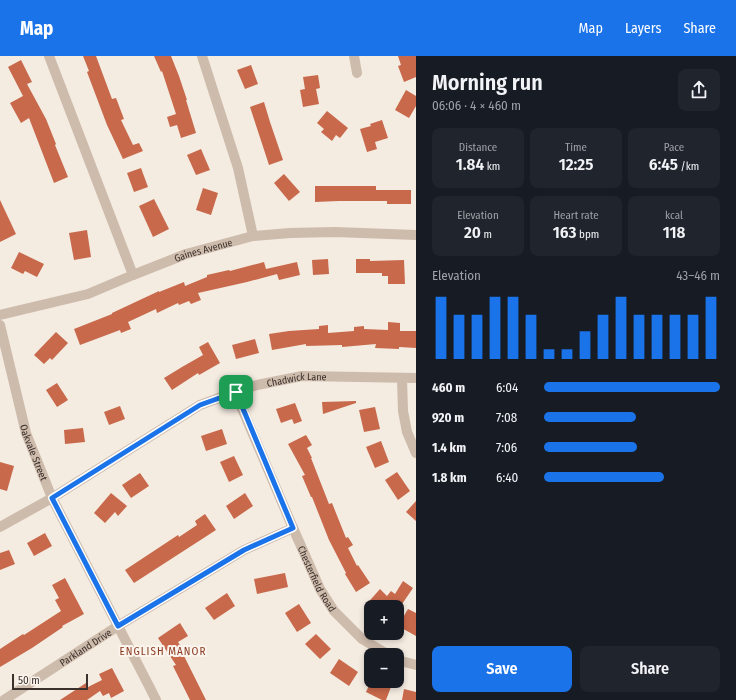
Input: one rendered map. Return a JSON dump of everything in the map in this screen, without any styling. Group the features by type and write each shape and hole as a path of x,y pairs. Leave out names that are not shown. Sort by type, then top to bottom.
{"street":[{"path":"49,56 133,275"},
{"path":"202,56 238,168 253,236"},
{"path":"354,56 357,73"},
{"name":"Gaines Avenue","path":"0,315 88,294 186,254 253,236 335,232 416,235"},
{"name":"Oakvale Street","path":"0,325 26,433 52,498 156,700"},
{"name":"Chadwick Lane","path":"0,527 52,498 200,405 236,392 258,385 302,376 416,378"},
{"path":"402,378 403,411 407,432 416,453"},
{"name":"Chesterfield Road","path":"236,392 320,588 334,611 362,639 377,648"},
{"name":"Parkland Drive","path":"4,700 118,626 244,550 293,528"},
{"path":"404,662 416,665"}],"building":[{"path":"83,56 96,56 112,99 116,98 124,119 121,120 133,145 139,143 143,151 123,159 107,125 87,72 89,71"},
{"path":"154,56 171,56 187,100 196,133 181,138 177,125 170,127 167,117 176,114 162,71 161,72"},
{"path":"398,56 416,56 416,77 404,82 398,66 401,65"},
{"path":"21,60 32,82 27,84 46,119 68,177 54,183 29,118 21,123 10,103 23,96 8,67"},
{"path":"251,65 258,84 245,89 237,70"},
{"path":"318,75 320,88 316,89 319,104 303,107 300,90 305,89 303,77"},
{"path":"406,90 416,96 416,106 409,118 395,110"},
{"path":"264,102 283,160 269,165 250,107"},
{"path":"327,111 348,128 340,138 336,135 332,141 321,132 324,129 317,123"},
{"path":"382,120 388,138 375,142 377,149 367,152 360,129 371,126 370,124"},
{"path":"201,149 210,170 196,175 187,155"},
{"path":"141,168 148,187 134,192 127,173"},
{"path":"284,174 300,192 289,201 274,183"},
{"path":"315,186 376,186 376,190 411,190 411,204 387,204 387,201 315,202"},
{"path":"203,188 218,193 211,215 196,210"},
{"path":"154,199 169,229 153,237 139,206"},
{"path":"0,200 16,234 0,242"},
{"path":"87,230 91,257 74,260 69,233"},
{"path":"19,252 44,264 37,277 25,271 23,274 11,268"},
{"path":"328,259 329,274 313,275 312,260"},
{"path":"356,259 370,259 370,261 404,260 405,284 388,284 388,276 382,276 382,273 356,273"},
{"path":"264,262 266,269 297,262 300,275 279,280 277,274 198,293 201,300 191,304 189,301 179,305 178,303 157,313 156,309 128,322 131,329 121,333 120,330 80,345 74,329 112,314 159,291 184,282 185,286 207,277 207,275 230,271"},
{"path":"388,322 400,323 400,331 416,331 416,348 375,348 376,344 342,347 342,345 306,346 306,344 272,350 269,334 319,329 319,326 328,325 328,333 354,331 354,327 364,326 364,329 388,330"},
{"path":"56,332 68,343 52,360 50,358 44,364 34,355"},
{"path":"255,339 259,353 236,359 232,345"},
{"path":"208,342 220,363 199,375 198,373 172,390 164,378 203,355 199,347"},
{"path":"57,383 68,400 57,407 46,390"},
{"path":"356,401 356,403 323,414 322,402"},
{"path":"295,403 302,421 294,424 292,419 281,423 276,409"},
{"path":"120,406 125,419 109,425 104,412"},
{"path":"375,407 380,429 364,432 359,410"},
{"path":"83,428 85,442 65,444 64,430"},
{"path":"222,429 227,444 206,451 201,436"},
{"path":"306,435 312,445 307,448 329,504 332,503 346,538 348,537 353,545 348,548 357,566 358,565 370,583 356,592 345,574 346,573 329,540 302,476 305,475 288,444"},
{"path":"381,441 389,462 375,468 366,447"},
{"path":"234,456 243,475 229,482 220,462"},
{"path":"0,462 14,466 7,491 0,489"},
{"path":"397,472 410,491 398,500 385,480"},
{"path":"140,473 149,486 131,498 122,485"},
{"path":"111,493 127,506 118,516 115,512 105,523 94,513"},
{"path":"245,493 253,506 234,519 226,506"},
{"path":"416,501 416,521 406,512"},
{"path":"205,514 216,530 134,583 125,570 178,535 179,537 197,525 195,521"},
{"path":"45,533 52,546 34,556 27,543"},
{"path":"9,550 15,564 0,570 0,553"},
{"path":"285,573 288,587 257,594 254,579"},
{"path":"65,578 84,614 62,626 63,627 32,648 0,667 0,649 61,611 55,600 59,598 52,585"},
{"path":"403,581 413,588 404,601 370,600 380,589 387,596 391,591 395,594"},
{"path":"227,593 235,606 214,620 205,608"},
{"path":"299,604 311,623 297,632 285,613"},
{"path":"408,609 416,613 416,636 404,629 404,616"},
{"path":"180,623 188,636 178,642 181,647 180,648 206,700 190,700 173,666 176,665 158,638"},
{"path":"316,634 331,649 320,659 305,644"},
{"path":"339,659 358,672 349,686 330,673"},
{"path":"112,668 124,691 111,698 109,693 103,696 100,691 87,700 60,700 86,683 88,687 102,680 99,674"},
{"path":"368,688 391,688 386,700 382,700 366,692"},
{"path":"404,689 416,692 416,700 402,700"}],"district":[{"name":"ENGLISH MANOR","path":"163,651"}],"route":[{"path":"236,392 293,528 244,550 118,626 52,498 200,405 236,392"}]}
